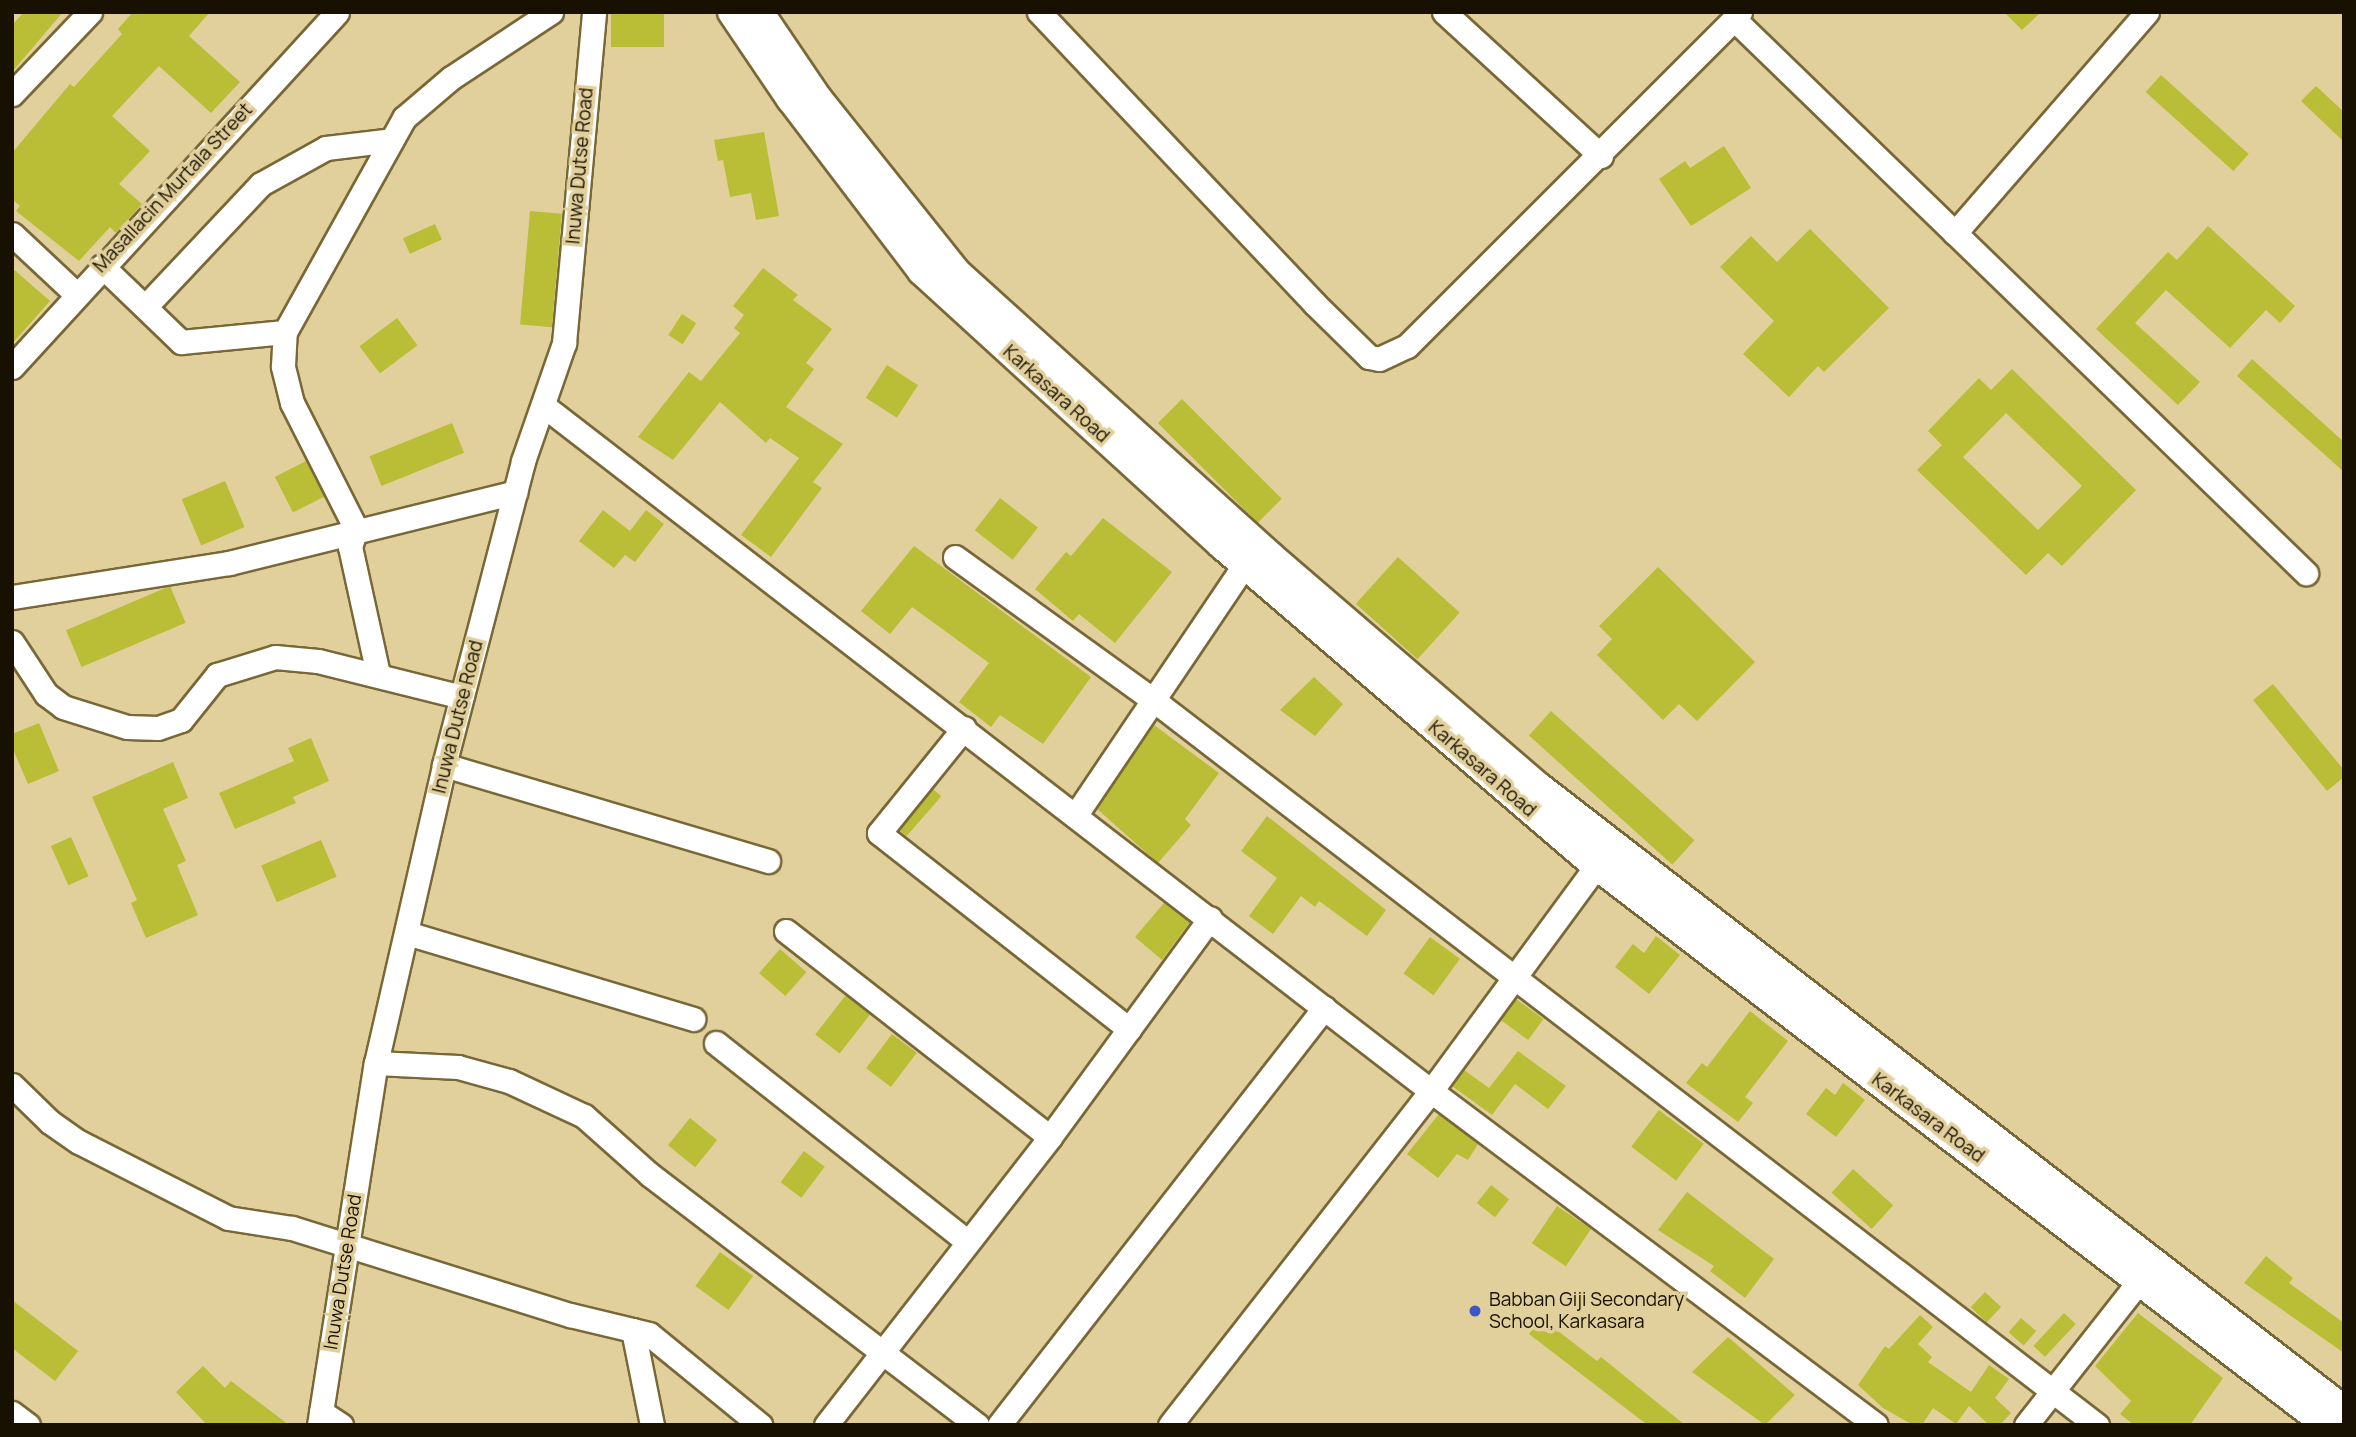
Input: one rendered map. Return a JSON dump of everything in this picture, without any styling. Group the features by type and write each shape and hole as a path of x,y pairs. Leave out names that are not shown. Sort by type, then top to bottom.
{"main road":[{"name":"Karkasara Road","path":"732,12 791,99 922,271 1604,855 2327,1425"},
{"name":"Karkasara Road","path":"759,12 818,99 957,273 1251,554"},
{"name":"Karkasara Road","path":"1604,855 2344,1410"}],"street":[{"path":"12,94 90,12"},
{"name":"Masallacin Murtala Street","path":"12,367 337,12"},
{"path":"378,674 350,547 356,529 292,402 283,366 285,332 392,140 417,105 551,12"},
{"name":"Inuwa Dutse Road","path":"320,1418 376,1063 444,765 515,492 564,344 594,12"},
{"path":"1039,12 1314,303 1369,356 1379,359 1407,346 1601,156 1737,16 1955,233 2306,573"},
{"path":"1444,12 1601,156"},
{"path":"1955,233 2147,12"},
{"path":"145,307 261,184 326,148 392,140"},
{"path":"12,234 76,294"},
{"path":"102,266 181,342 285,332"},
{"path":"544,406 1077,813 1431,1091 1876,1425"},
{"path":"12,597 229,563 356,529 515,492"},
{"path":"1077,813 1156,702 1251,554"},
{"path":"955,556 1156,702 2097,1425"},
{"path":"12,642 46,694 63,707 127,727 158,727 181,720 217,675 275,657 378,674 462,697"},
{"path":"964,728 879,833 1129,1029"},
{"path":"444,765 768,861"},
{"path":"1170,1425 1431,1091 1604,855"},
{"path":"826,1425 887,1351 967,1241 1050,1137 1210,918"},
{"path":"786,931 1050,1137"},
{"path":"407,933 694,1019"},
{"path":"999,1425 1324,1008"},
{"path":"716,1043 967,1241"},
{"path":"376,1063 458,1067 509,1081 584,1116 649,1174 887,1351 978,1425"},
{"path":"12,1085 50,1122 79,1142 228,1218 292,1228 649,1334 760,1425"},
{"path":"2026,1425 2140,1280"},
{"path":"633,1330 652,1425"},
{"path":"12,1413 28,1425"},
{"path":"320,1418 341,1425"}],"building":[{"path":"24,12 63,12 12,72 12,25"},
{"path":"133,12 210,12 189,36 240,82 211,113 159,66 112,116 150,151 119,184 142,204 116,233 110,227 79,261 16,211 20,206 12,199 12,153 70,84 74,87 122,34 118,29"},
{"path":"611,12 664,12 664,47 611,47"},
{"path":"2004,12 2041,12 2022,30"},
{"path":"2161,75 2249,154 2233,171 2146,92"},
{"path":"2316,86 2344,112 2344,142 2301,101"},
{"path":"764,132 779,216 756,220 751,193 730,197 723,160 718,161 714,140"},
{"path":"1724,146 1751,188 1691,226 1659,179 1685,161 1690,168"},
{"path":"530,211 562,214 552,327 520,325"},
{"path":"435,224 442,240 410,254 403,238"},
{"path":"2208,226 2295,306 2280,323 2266,310 2230,348 2166,290 2135,323 2200,382 2178,405 2096,329 2168,252 2177,260"},
{"path":"1810,229 1889,308 1824,372 1818,366 1789,397 1743,354 1774,321 1720,267 1751,236 1777,262"},
{"path":"12,268 50,301 12,344"},
{"path":"763,268 798,295 793,300 832,329 806,363 814,369 786,407 843,444 813,482 822,488 771,557 741,535 799,458 770,438 766,443 720,402 673,460 638,437 689,372 701,381 740,333 734,328 744,315 733,306"},
{"path":"682,314 696,323 683,344 668,335"},
{"path":"397,318 417,345 380,373 359,346"},
{"path":"2252,359 2344,442 2344,472 2237,376"},
{"path":"887,365 918,385 897,418 866,398"},
{"path":"2012,369 2136,490 2062,566 2048,553 2026,575 1917,470 1942,445 1928,431 1979,378 1991,390","holes":["2006,413 2082,486 2038,530 1963,457"]},
{"path":"1182,399 1282,499 1258,523 1158,423"},
{"path":"452,423 464,453 381,486 369,456"},
{"path":"306,461 324,497 293,513 275,477"},
{"path":"225,481 245,527 201,545 182,499"},
{"path":"1000,498 1038,528 1013,560 975,530"},
{"path":"603,510 630,531 646,510 664,524 635,562 625,555 614,568 579,541"},
{"path":"1103,518 1172,572 1115,643 1079,614 1073,621 1035,589 1066,552 1071,556"},
{"path":"914,546 1091,677 1043,744 1000,715 991,727 959,702 989,663 912,607 890,634 861,611"},
{"path":"1398,557 1460,613 1418,659 1356,604"},
{"path":"1658,567 1755,662 1697,721 1679,704 1663,720 1597,655 1612,639 1599,626"},
{"path":"170,586 186,623 82,667 66,630"},
{"path":"1314,677 1343,704 1315,736 1280,710"},
{"path":"2273,684 2344,770 2344,777 2327,791 2253,700"},
{"path":"1551,711 1694,840 1672,865 1529,736"},
{"path":"39,723 59,771 28,784 12,747 12,734"},
{"path":"1154,725 1219,773 1185,819 1191,825 1158,863 1097,809"},
{"path":"311,738 329,781 293,797 296,803 235,829 219,793 294,761 288,748"},
{"path":"173,762 188,798 163,809 186,861 177,865 198,915 146,938 131,903 137,900 92,797"},
{"path":"933,789 941,796 907,836 898,829"},
{"path":"1267,816 1386,910 1367,936 1319,901 1315,907 1301,896 1273,934 1249,916 1277,878 1241,851"},
{"path":"71,837 88,876 68,885 51,846"},
{"path":"321,840 337,877 277,902 261,865"},
{"path":"1164,903 1190,922 1162,960 1135,937"},
{"path":"1656,936 1680,955 1649,994 1615,967 1633,944 1644,953"},
{"path":"1430,937 1460,959 1433,995 1404,973"},
{"path":"780,949 806,972 785,996 759,973"},
{"path":"846,995 870,1014 840,1053 815,1034"},
{"path":"1516,999 1544,1019 1528,1040 1501,1020"},
{"path":"1750,1011 1788,1041 1745,1097 1753,1103 1738,1122 1686,1083 1702,1063 1707,1067"},
{"path":"892,1034 917,1053 891,1087 866,1068"},
{"path":"1518,1051 1566,1086 1548,1109 1515,1084 1492,1115 1452,1086 1464,1070 1489,1088"},
{"path":"1843,1083 1865,1100 1836,1137 1806,1114 1826,1088 1835,1095"},
{"path":"1659,1110 1704,1144 1676,1180 1631,1147"},
{"path":"1439,1114 1478,1144 1468,1160 1457,1154 1438,1178 1407,1154"},
{"path":"690,1118 717,1140 695,1167 668,1145"},
{"path":"804,1151 825,1167 801,1198 781,1182"},
{"path":"1853,1169 1893,1205 1872,1229 1832,1193"},
{"path":"1491,1185 1509,1199 1495,1217 1477,1203"},
{"path":"1687,1192 1774,1259 1745,1298 1710,1271 1714,1266 1658,1230"},
{"path":"1557,1206 1591,1229 1566,1266 1532,1243"},
{"path":"720,1252 753,1276 728,1310 695,1286"},
{"path":"2266,1256 2293,1278 2289,1283 2344,1323 2344,1353 2244,1283"},
{"path":"1985,1292 2001,1307 1987,1322 1971,1307"},
{"path":"12,1300 78,1351 55,1381 12,1348"},
{"path":"2064,1313 2076,1324 2045,1357 2033,1346"},
{"path":"2138,1313 2223,1378 2190,1425 2134,1425 2120,1414 2131,1401 2095,1366"},
{"path":"1920,1315 1933,1327 1918,1344 1932,1357 1928,1362 1971,1392 1989,1365 2009,1379 1995,1398 2011,1413 2000,1425 1989,1425 1969,1406 1956,1424 1933,1408 1922,1425 1913,1425 1883,1408 1858,1385 1885,1346 1889,1349"},
{"path":"1541,1318 1597,1361 1601,1357 1685,1425 1648,1425 1637,1417 1529,1334"},
{"path":"2021,1318 2036,1331 2024,1345 2009,1332"},
{"path":"1728,1337 1795,1395 1765,1425 1692,1372"},
{"path":"203,1366 225,1388 231,1381 289,1425 207,1425 176,1392"}],"place":[{"name":"Babban Giji Secondary School, Karkasara","path":"1475,1311"}]}
